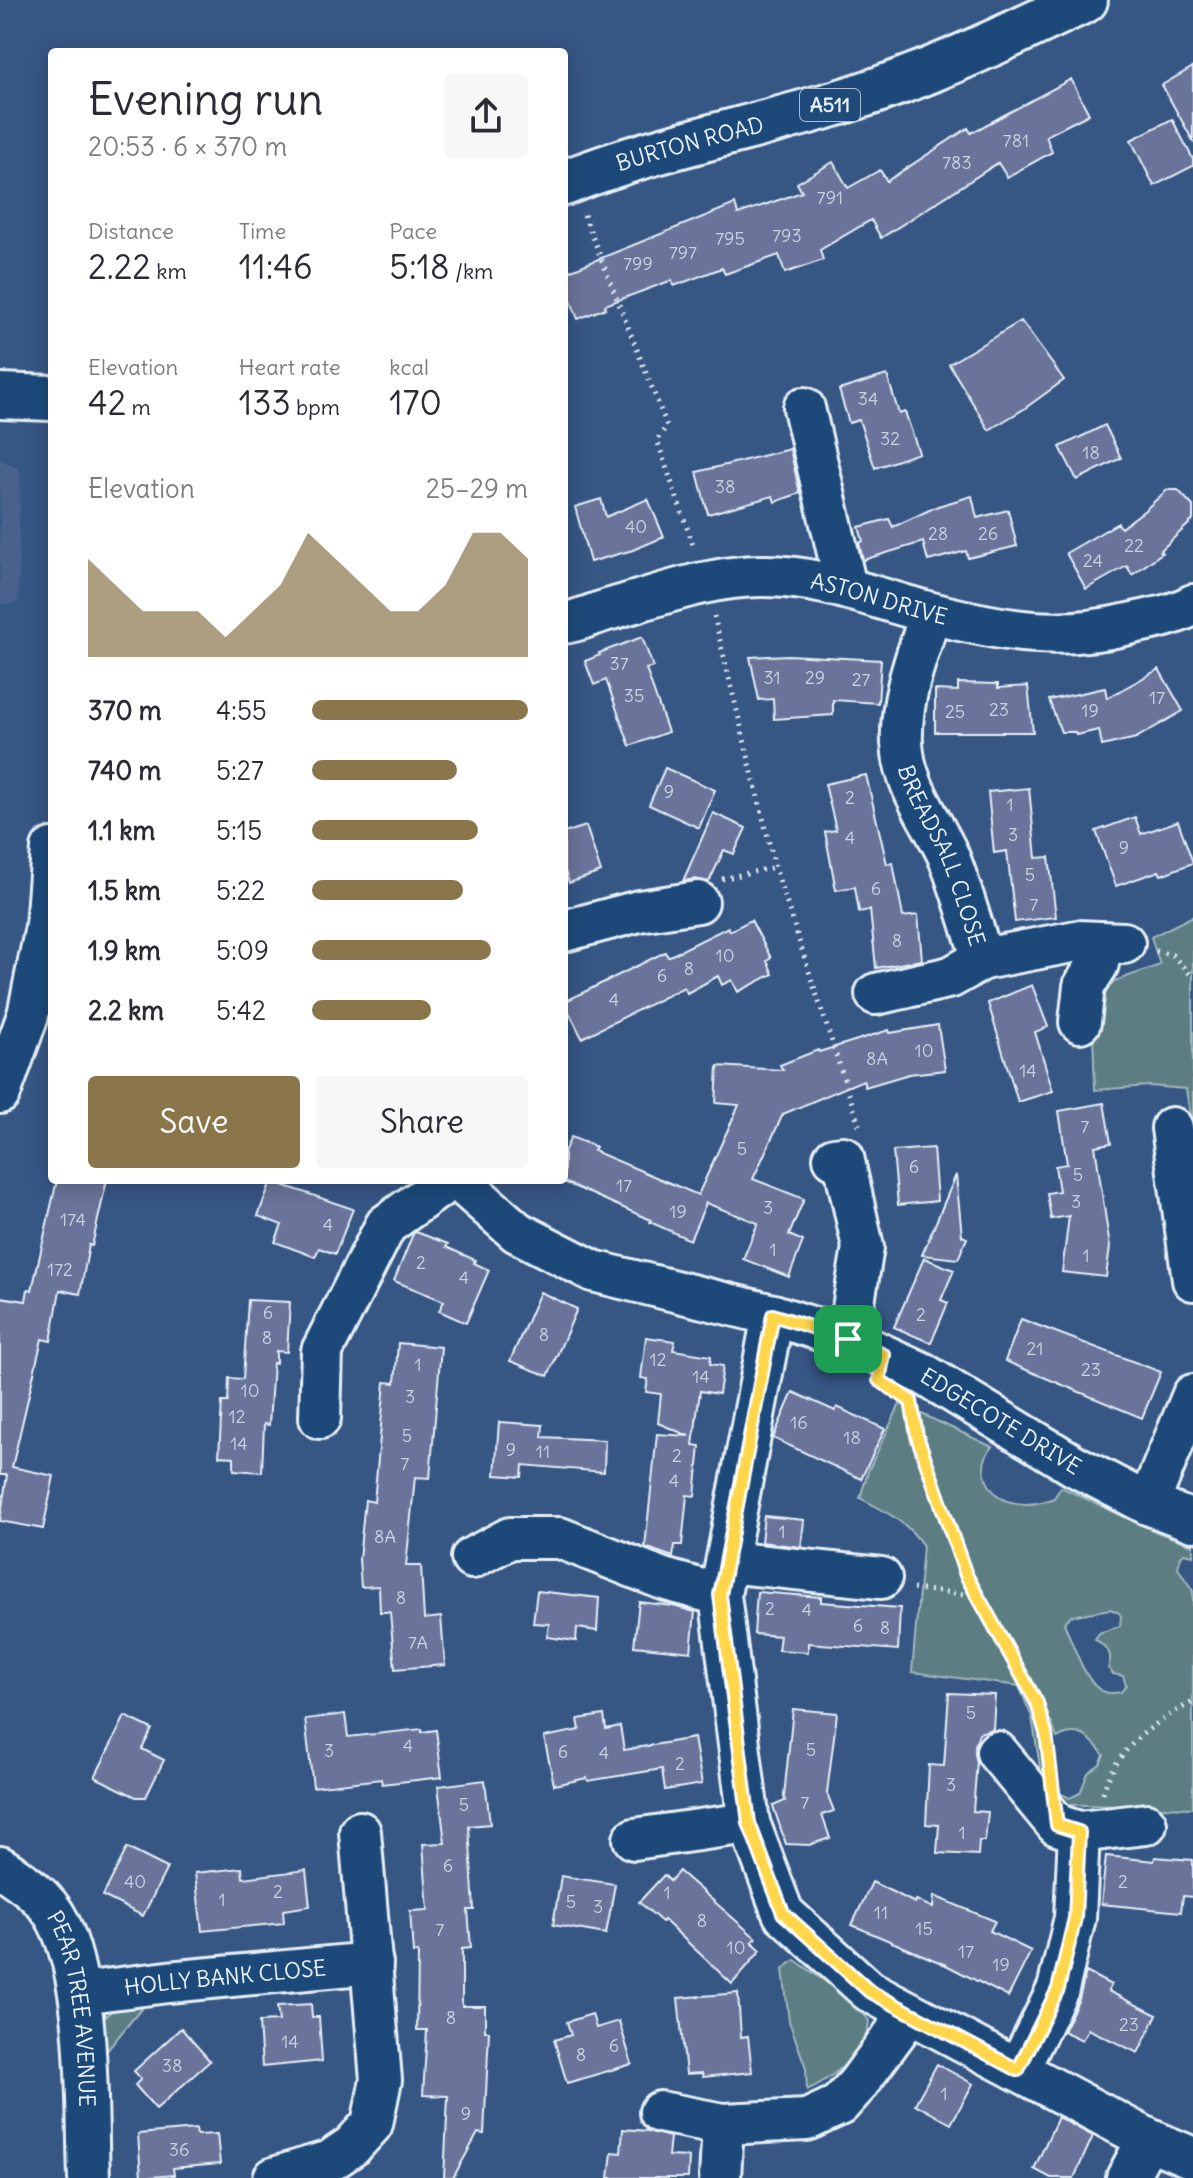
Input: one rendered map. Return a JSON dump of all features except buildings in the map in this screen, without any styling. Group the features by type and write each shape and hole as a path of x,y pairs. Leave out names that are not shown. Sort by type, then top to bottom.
{"highway":[{"name":"BURTON ROAD","path":"568,182 693,142 855,98 975,52 1085,0"},
{"path":"0,396 48,404"}],"street":[{"path":"804,408 846,587"},
{"name":"ASTON DRIVE","path":"568,622 706,583 762,576 796,577 846,587 931,613 1014,630 1085,634 1178,613 1193,605"},
{"name":"BREADSALL CLOSE","path":"931,613 912,671 903,713 902,744 911,787 950,861 983,959 1077,941 1112,942"},
{"path":"568,930 639,911 698,902"},
{"path":"0,1093 28,1015 48,932"},
{"path":"1080,1022 1084,986 1112,942"},
{"path":"876,994 951,977 983,959"},
{"path":"1172,1128 1193,1280"},
{"path":"838,1158 863,1247 848,1339"},
{"path":"320,1418 322,1351 386,1225 443,1184"},
{"name":"EDGECOTE DRIVE","path":"463,1184 517,1232 593,1271 773,1315 848,1339 922,1373 1075,1466 1148,1504 1193,1521"},
{"path":"773,1315 724,1578 749,1823 783,1913 869,1991 1148,2139 1193,2158"},
{"path":"1148,1504 1193,1395"},
{"path":"472,1558 510,1538 560,1538 663,1579 881,1578"},
{"path":"997,1752 1057,1825 1090,1831 1146,1824"},
{"path":"634,1839 749,1823"},
{"path":"1018,2070 1058,1989 1075,1918 1090,1831"},
{"path":"274,2178 330,2161 352,2146 372,2124 381,2080 360,1832"},
{"name":"PEAR TREE AVENUE","path":"0,1867 27,1884 58,1919 72,1957 80,1993 89,2178"},
{"name":"HOLLY BANK CLOSE","path":"80,1993 372,1963"},
{"path":"660,2112 723,2124 807,2120 839,2105 910,2013"},
{"path":"720,2178 723,2124"},
{"path":"1127,2178 1148,2139"}],"path":[{"path":"568,184 667,426 657,440 706,583 775,867 859,1124 838,1158"},
{"path":"698,902 724,877 775,867"},
{"path":"1112,942 1172,955 1193,977"},
{"path":"911,1401 917,1436 933,1486 975,1595 1023,1673 1037,1703 1046,1733 1049,1764"},
{"path":"881,1578 906,1588 975,1595"},
{"path":"1090,1831 1103,1790 1119,1760 1151,1726 1193,1702"}],"shaded area":[{"path":"0,459 20,470 18,602 10,604 0,604"}],"green space":[{"path":"1193,916 1193,1135 1186,1089 1149,1086 1095,1090 1092,1007 1101,986 1160,965 1151,937"},
{"path":"900,1404 993,1447 987,1454 984,1471 990,1487 1003,1499 1022,1504 1038,1503 1054,1498 1061,1487 1159,1533 1193,1545 1193,1555 1184,1553 1178,1568 1193,1591 1193,1808 1046,1804 1032,1717 1019,1686 912,1672 923,1546 903,1524 860,1498 868,1471","holes":["1110,1609 1121,1616 1120,1626 1099,1633 1095,1639 1108,1651 1108,1668 1113,1674 1123,1676 1126,1685 1121,1692 1112,1693 1102,1691 1090,1680 1064,1623 1071,1616","1051,1722 1057,1738 1072,1733 1084,1735 1104,1755 1100,1764 1088,1773 1080,1793 1070,1798 1057,1792 1047,1726"]},
{"path":"795,1960 857,2004 869,2021 862,2043 847,2063 807,2090 806,2068 789,2021 783,1969"},
{"path":"149,1999 93,2068 99,2028 104,2019 119,2007"}],"route":[{"path":"773,1315 848,1339 884,1355 879,1380 911,1401 917,1436 966,1575 1037,1703 1046,1733 1057,1825 1079,1832 1075,1918 1058,1989 1018,2070 869,1991 783,1913 749,1823 720,1595 773,1315"}]}
